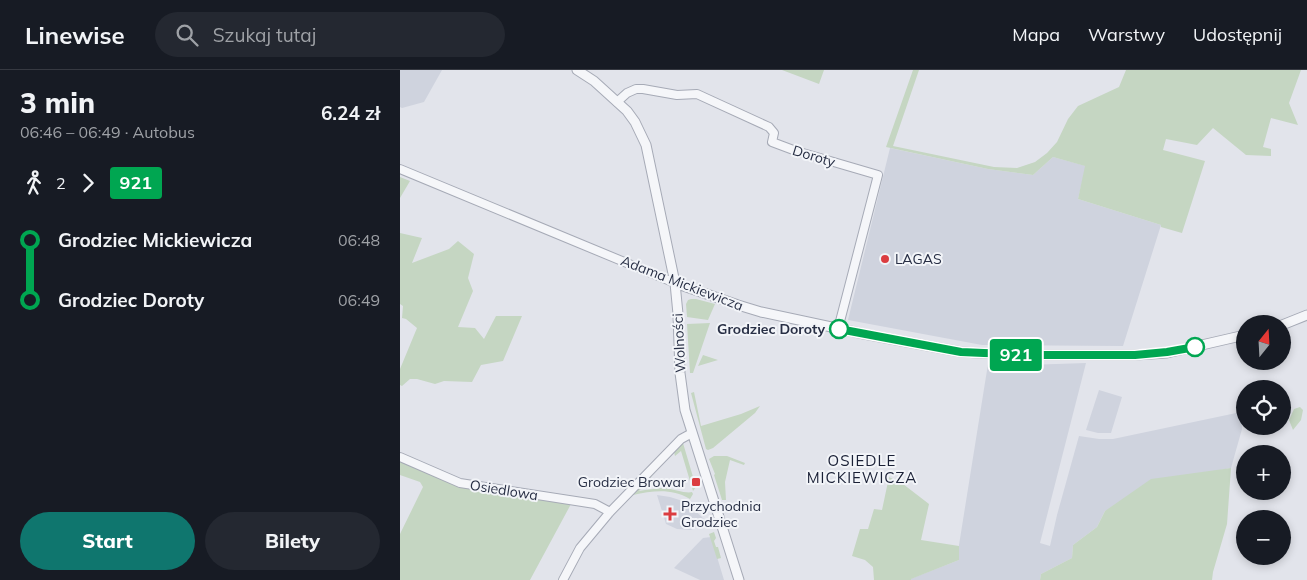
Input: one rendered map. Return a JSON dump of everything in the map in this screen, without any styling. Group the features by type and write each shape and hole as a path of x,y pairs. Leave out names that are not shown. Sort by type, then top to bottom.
{"street":[{"name":"Wolności","path":"578,70 594,81 627,111 636,122 646,145 675,283 680,373 685,410 739,580"},
{"name":"Doroty","path":"617,102 627,92 636,88 677,95 698,94 769,127 774,133 772,142 878,175 838,329"},
{"name":"Adama Mickiewicza","path":"400,168 675,283 757,311 838,329 961,352 1017,355 1135,355 1167,352 1236,337"},
{"path":"1291,321 1307,315"},
{"path":"563,580 580,548 610,512 682,439 692,433"},
{"name":"Osiedlowa","path":"400,457 460,483 595,504 610,512"}],"shaded area":[{"path":"400,70 442,70 424,102 402,108 400,107"},
{"path":"890,148 988,169 1033,175 1053,157 1086,166 1078,199 1161,225 1123,346 982,345 848,320"},
{"path":"1086,363 1040,543 1050,546 1079,436 1113,439 1236,413 1236,435 1240,435 1231,468 1199,474 1105,511 1097,527 1073,545 1072,558 1041,574 1040,580 911,580 959,560 959,545 988,364"},
{"path":"1099,390 1122,397 1111,433 1098,433 1086,430"},
{"path":"657,495 686,502 706,521 691,530 677,529 666,524"},
{"path":"711,537 724,580 700,580 674,568 703,538"}],"green space":[{"path":"782,70 824,70 819,84"},
{"path":"913,70 919,70 893,146 994,167 1017,168 1035,162 1057,142 1068,119 1078,106 1119,87 1126,70 1301,70 1289,103 1298,125 1271,118 1263,147 1271,149 1271,156 1246,155 1213,128 1197,145 1166,139 1163,150 1205,161 1182,233 1078,199 1085,166 1053,157 1033,175 988,169 886,147"},
{"path":"400,177 410,181 400,198"},
{"path":"400,233 422,238 412,263 449,249 458,241 474,254 468,278 473,291 458,327 475,328 484,339 496,316 522,316 503,361 481,365 472,382 444,381 435,384 410,379 402,386 400,385 400,369 417,328 402,318 403,306 400,304"},
{"path":"691,299 715,304 708,320 687,317 686,304"},
{"path":"710,323 693,373 690,373 687,324"},
{"path":"703,355 718,360 698,366"},
{"path":"694,392 701,426 760,406 755,413 713,448 708,450 706,449 691,393"},
{"path":"1300,407 1303,410 1301,420 1293,430 1291,416 1294,409"},
{"path":"683,443 696,487 693,491 681,451 675,456 674,452"},
{"path":"714,456 727,456 745,463 744,465 730,460 725,482 726,500 722,500 709,459"},
{"path":"400,460 459,486 489,493 571,504 530,580 400,580 400,534 423,487 420,482 400,475"},
{"path":"662,464 639,491 664,488 692,492 693,494 690,499 669,492 633,495"},
{"path":"1231,468 1227,524 1212,580 1040,580 1041,574 1072,558 1073,545 1097,527 1105,511 1151,479"},
{"path":"889,477 903,484 929,504 921,540 959,546 959,560 911,580 874,580 873,567 865,560 852,556 860,529 868,529 874,509 882,510"},
{"path":"714,532 716,538 714,541 721,558 717,559 709,534"}],"bus line":[{"name":"921","path":"839,329 961,352 1037,355 1135,355 1195,347"}],"place":[{"name":"LAGAS","path":"885,259"},
{"name":"Grodziec Doroty","path":"839,329"},
{"name":"Grodziec Browar","path":"696,482"},
{"name":"Przychodnia Grodziec","path":"670,514"}],"district":[{"name":"OSIEDLE MICKIEWICZA","path":"862,468"}]}
